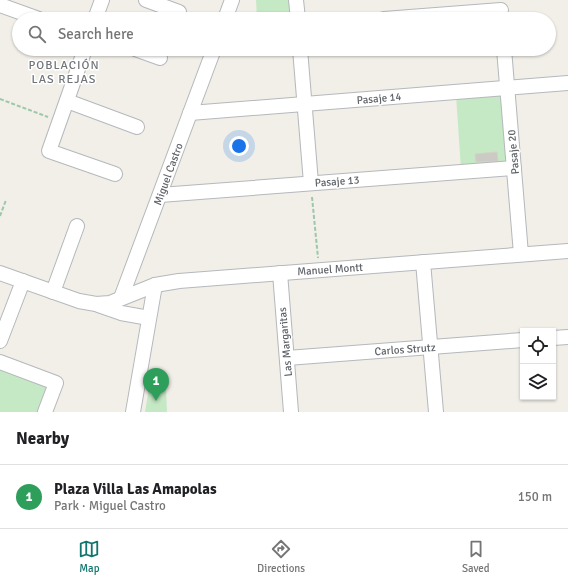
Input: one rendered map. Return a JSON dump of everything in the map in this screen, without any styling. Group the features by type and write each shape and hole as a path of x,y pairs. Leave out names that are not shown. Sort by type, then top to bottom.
{"street":[{"path":"98,12 102,0"},
{"path":"146,0 179,12"},
{"path":"228,12 232,0"},
{"path":"296,0 297,12"},
{"path":"0,5 20,12"},
{"path":"475,12 501,10"},
{"path":"83,56 49,151 115,174"},
{"path":"155,56 160,58"},
{"name":"Miguel Castro","path":"121,298 211,56"},
{"path":"301,56 311,183"},
{"name":"Pasaje 20","path":"505,56 521,254"},
{"name":"Pasaje 14","path":"190,113 568,82"},
{"path":"67,100 137,127"},
{"name":"Pasaje 13","path":"160,195 514,168"},
{"path":"53,292 77,226"},
{"name":"Manuel Montt","path":"0,273 87,304 96,304 110,303 155,285 179,280 568,250"},
{"path":"423,262 436,412"},
{"name":"Las Margaritas","path":"280,273 291,412"},
{"path":"0,341 23,281"},
{"path":"133,412 155,285"},
{"name":"Manuel Montt","path":"96,304 114,311 149,318"},
{"path":"556,338 568,337"},
{"name":"Carlos Strutz","path":"287,358 520,340"},
{"path":"0,362 56,383 45,412"}],"path":[{"path":"0,100 59,122"},
{"path":"311,183 318,270"},
{"path":"0,216 6,200"}],"green space":[{"path":"256,0 291,0 292,12 257,12"},
{"path":"501,92 507,166 461,169 456,95"},
{"path":"0,369 50,388 41,412 0,412"},
{"path":"149,388 166,389 167,412 145,412"}],"building":[{"path":"497,152 498,161 476,162 475,154"}],"place":[{"name":"Plaza Villa Las Amapolas","path":"156,401"}],"district":[{"name":"POBLACIÓN LAS REJAS","path":"64,72"}]}
